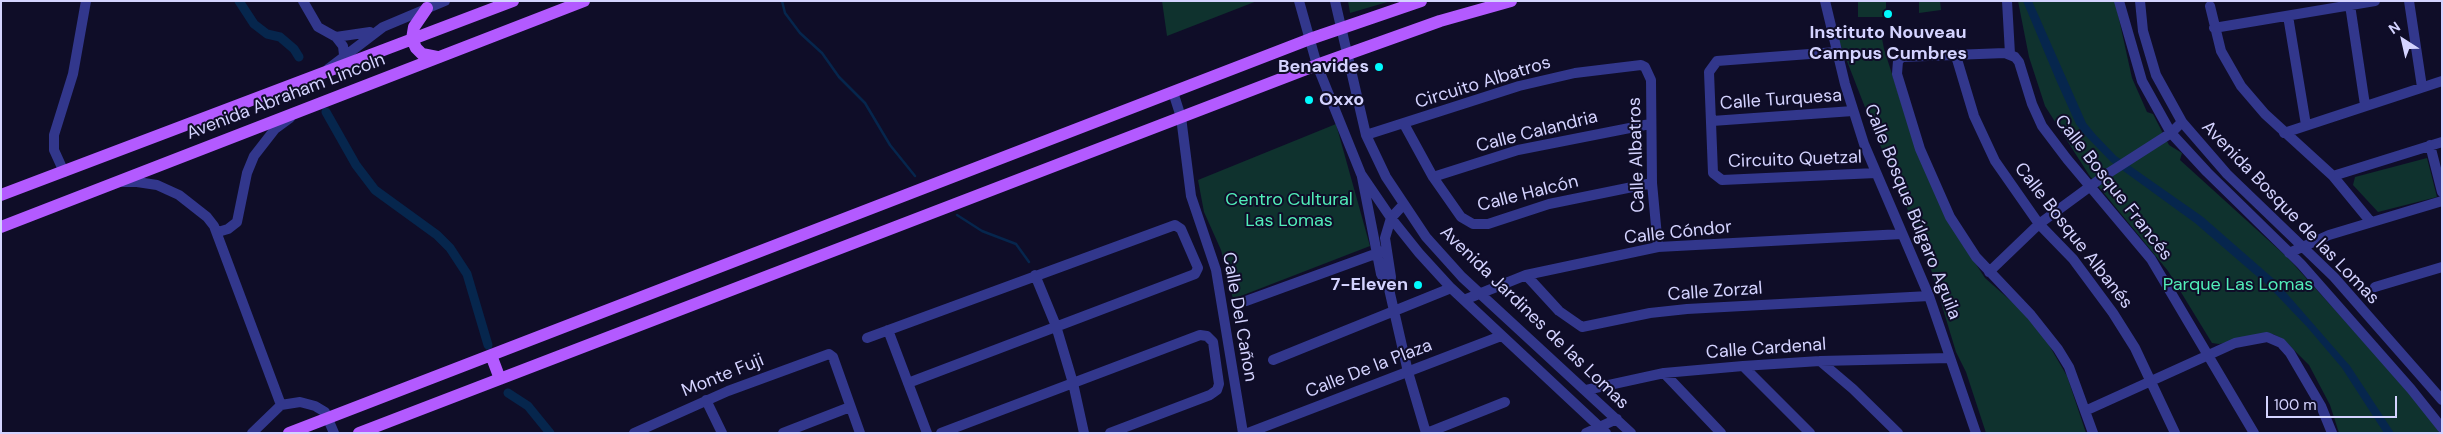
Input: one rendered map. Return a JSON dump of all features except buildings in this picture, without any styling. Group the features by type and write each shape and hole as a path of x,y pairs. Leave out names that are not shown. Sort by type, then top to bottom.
{"main road":[{"path":"1,195 320,76 513,1"},
{"name":"Avenida Abraham Lincoln","path":"1,227 584,1"},
{"path":"289,433 1310,39 1421,1"},
{"path":"359,433 1317,65 1440,21 1511,1"},
{"path":"427,8 414,27 412,40 422,54 431,57 440,56"},
{"path":"491,355 500,379"}],"street":[{"path":"64,172 54,150 54,135 73,74 86,1"},
{"path":"303,1 318,27 336,37 343,46 344,55"},
{"path":"320,76 376,31 445,1"},
{"name":"Avenida Jardines de las Lomas","path":"1299,1 1317,65 1362,174 1391,218 1419,253 1451,288 1603,429"},
{"name":"Avenida Jardines de las Lomas","path":"1335,1 1366,135 1386,177 1426,237 1457,271 1631,433"},
{"name":"Calle Bosque Búlgaro Aguila","path":"1825,1 1836,52 1853,111 1876,173 1929,296 1976,433"},
{"path":"2007,1 2010,54 1902,57 1898,61 1897,74 1920,149 1950,217 1989,272 2031,316 2058,349 2068,367 2094,433"},
{"name":"Avenida Bosque de las Lomas","path":"2119,1 2142,81 2154,107 2171,133 2341,308 2442,428"},
{"name":"Avenida Bosque de las Lomas","path":"2140,1 2143,31 2156,75 2182,122 2227,174 2303,245 2442,400"},
{"path":"2214,28 2375,1"},
{"path":"2409,1 2422,87"},
{"path":"2350,5 2364,105"},
{"path":"2210,6 2214,28 2222,51 2241,86 2284,133 2332,176 2370,221"},
{"path":"2288,16 2306,125"},
{"path":"336,37 376,31"},
{"name":"Circuito Quetzal","path":"1836,52 1716,60 1709,72 1712,168 1716,177 1722,180 1876,173"},
{"name":"Calle Bosque Francés","path":"2010,54 2019,62 2032,104 2042,126 2152,259 2254,433"},
{"name":"Calle Bosque Albanés","path":"1956,56 1974,116 1995,161 2039,224 2068,253 2098,290 2135,348 2175,433"},
{"name":"Circuito Albatros","path":"1366,135 1519,86 1576,73 1641,65"},
{"name":"Calle Albatros","path":"1641,65 1645,66 1651,80 1652,183 1658,247"},
{"path":"2284,133 2364,105 2442,81"},
{"name":"Calle Del Cañon","path":"1173,92 1181,117 1191,196 1216,270 1243,433"},
{"name":"Calle Turquesa","path":"1712,121 1853,111"},
{"path":"218,232 234,226 239,218 246,173 254,156 275,129 298,112"},
{"path":"1989,272 2039,224 2090,186 2171,133 2182,122"},
{"name":"Calle Halcón","path":"1404,124 1433,177 1461,217 1467,222 1479,225 1548,204 1652,183"},
{"name":"Calle Calandria","path":"1433,177 1518,150 1650,124"},
{"path":"2332,176 2442,142"},
{"path":"2430,145 2442,192"},
{"path":"1362,174 1391,282 1390,289 1408,372 1426,433 1505,402"},
{"path":"114,182 137,182 157,185 179,195 207,217 218,232 280,406"},
{"path":"2289,253 2303,245 2370,221 2442,201"},
{"path":"1382,252 1391,218 1404,204"},
{"path":"867,338 1034,275 1175,225 1181,229 1198,268 1195,274 908,383"},
{"name":"Calle Cóndor","path":"1464,300 1526,275 1658,247 1902,234"},
{"path":"1246,301 1382,252"},
{"path":"2375,287 2442,267"},
{"path":"1034,275 1056,326 1073,383 1084,433"},
{"name":"Calle Zorzal","path":"1526,275 1559,311 1582,328 1650,313 1687,309 1929,296"},
{"path":"1273,360 1451,288"},
{"path":"2341,308 2353,300"},
{"path":"888,330 927,433"},
{"path":"941,433 1200,335 1207,336 1213,342 1219,384 1217,390 1210,395 1110,433"},
{"name":"Calle De la Plaza","path":"1248,433 1501,336"},
{"path":"2085,411 2235,343 2260,337 2272,338 2280,343 2301,370 2321,406 2332,433"},
{"name":"Monte Fuji","path":"634,433 706,400 830,354 833,357 850,407"},
{"name":"Calle Cardenal","path":"1586,390 1664,373 1743,366 1820,361 1950,358"},
{"path":"1820,361 1853,388 1898,433"},
{"path":"1743,366 1810,433"},
{"path":"1664,373 1721,433"},
{"path":"706,400 722,433"},
{"path":"252,433 280,406 308,404 320,408 329,418 334,433"},
{"path":"783,433 850,407 860,433"},
{"path":"1586,433 1603,429 1617,419"},
{"path":"2435,433 2442,428"}],"green space":[{"path":"1162,1 1257,1 1167,36"},
{"path":"1348,1 1391,1 1350,13"},
{"path":"1858,1 1886,1 1886,17 1858,17"},
{"path":"1919,1 1940,1 1941,10 1919,13"},
{"name":"Parque Las Lomas","path":"2018,1 2115,1 2132,78 2147,112 2153,114 2169,145 2182,153 2180,160 2288,258 2411,394 2440,433 2339,433 2330,405 2309,365 2283,339 2273,334 2262,334 2219,344 2212,343 2168,271 2089,175 2045,106 2029,57"},
{"path":"1880,28 1884,49 1909,127 1946,218 1985,278 2029,317 2049,345 2067,376 2086,433 1986,433 1966,372 1956,352 1926,253 1875,133 1836,33"},
{"name":"Centro Cultural Las Lomas","path":"1336,124 1370,246 1233,299 1221,250 1204,212 1198,180"},
{"path":"2427,158 2437,197 2378,212 2353,185 2355,177"}],"water":[{"path":"2023,1 2032,1 2086,123 2095,134 2116,156 2203,217 2275,280 2350,366 2394,433 2384,433 2342,368 2308,328 2268,286 2195,223 2111,162 2082,132 2076,124 2057,82"}],"waterway":[{"path":"239,1 254,24 267,34 280,37 294,49 299,57"},
{"path":"782,1 785,13 800,33 822,53 839,77 865,103 890,145 915,176"},
{"path":"326,112 356,165 375,190 437,235 450,248 467,274 488,345"},
{"path":"957,215 982,231 1016,244 1029,262"},
{"path":"508,393 528,406 550,433"}],"place":[{"name":"Instituto Nouveau Campus Cumbres","path":"1888,14"},
{"name":"Benavides","path":"1379,67"},
{"name":"Oxxo","path":"1309,100"},
{"name":"7-Eleven","path":"1418,285"}]}
